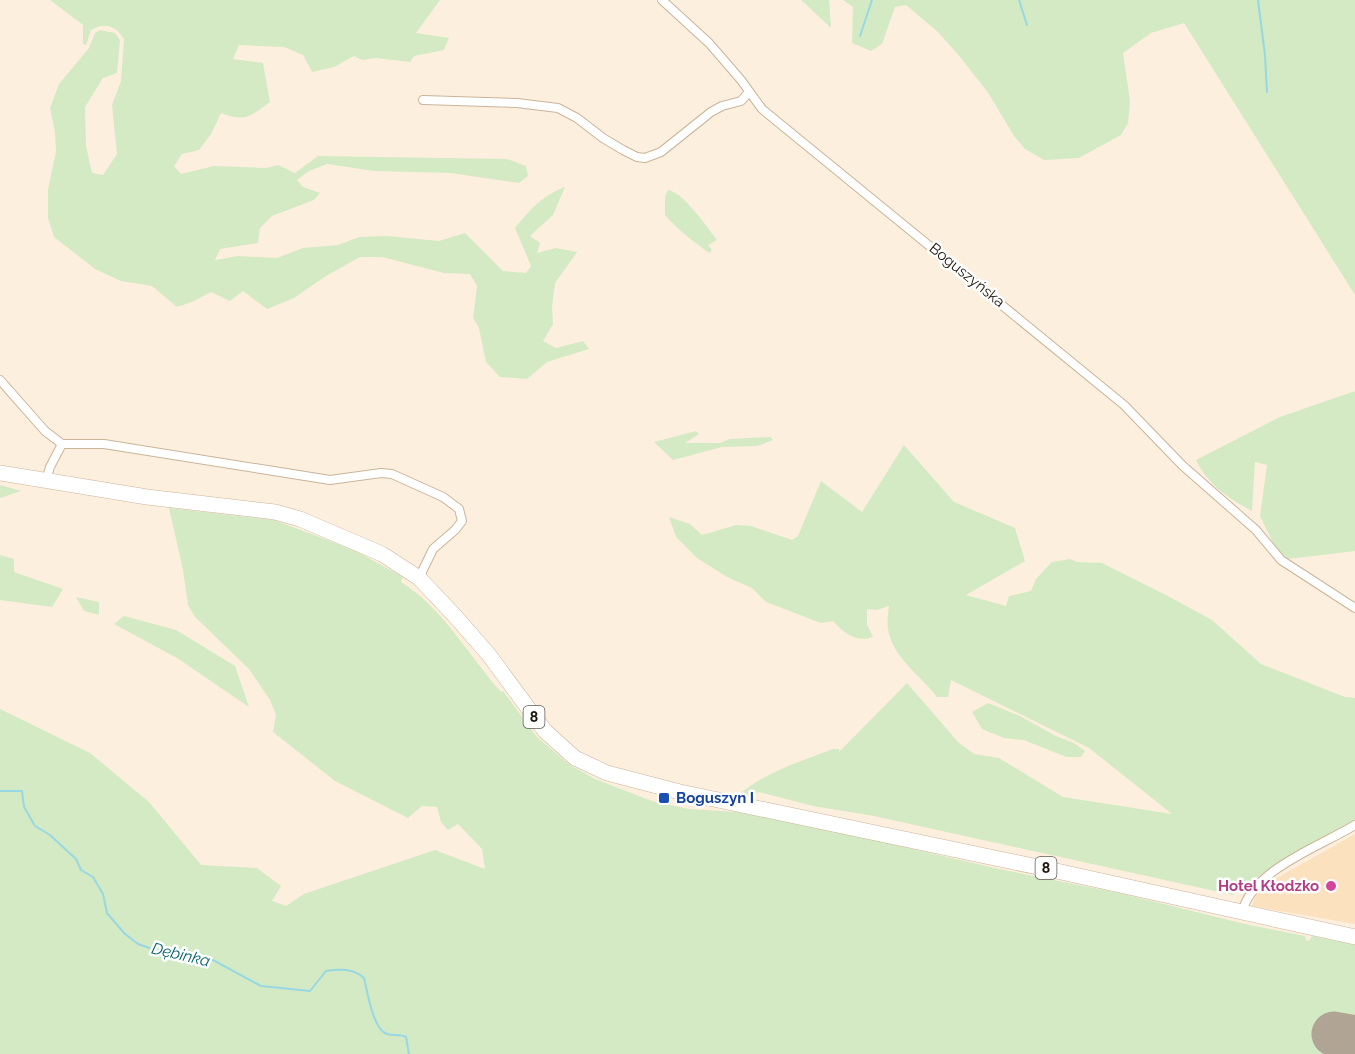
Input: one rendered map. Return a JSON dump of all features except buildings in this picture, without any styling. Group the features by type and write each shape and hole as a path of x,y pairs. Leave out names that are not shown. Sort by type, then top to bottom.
{"highway":[{"name":"8","path":"0,473 147,497 275,512 300,519 382,554 418,578 456,616 489,655 545,731 576,758 607,774 680,792 1355,937"}],"street":[{"name":"Boguszyńska","path":"662,0 709,43 762,109 1124,405 1180,462 1256,531 1281,560 1355,608"},
{"path":"423,100 517,103 558,108 577,118 623,150 645,158 661,152 711,112 722,106 741,101 749,92"},
{"path":"0,380 45,431 63,444 104,444 330,480 381,473 399,476 443,497 454,504 461,513 462,521 433,549 418,578"},
{"path":"46,481 50,467 63,444"},
{"path":"1242,913 1249,895 1269,874 1355,825"}],"shaded area":[{"path":"1355,834 1355,924 1252,906 1256,895 1268,883"}],"green space":[{"path":"50,0 440,0 416,33 449,38 444,50 414,56 410,62 376,58 362,60 354,56 334,67 312,72 303,55 284,47 239,45 233,59 263,63 270,102 247,116 236,117 221,113 211,134 199,150 182,154 174,166 181,174 214,166 266,168 278,165 295,173 318,156 507,159 526,166 528,176 519,183 451,173 374,171 327,164 309,171 297,180 303,187 320,193 314,200 272,216 260,228 258,243 220,249 215,260 238,256 277,258 303,248 338,245 359,237 387,236 439,241 465,233 503,271 526,273 531,266 515,228 537,204 550,194 565,187 553,215 530,236 540,243 537,253 556,248 577,252 555,283 552,306 553,324 543,341 556,348 583,341 589,349 547,362 527,379 500,377 486,362 479,328 473,318 477,286 470,274 444,273 382,257 360,257 326,276 294,298 267,309 243,291 230,301 211,292 177,307 152,286 121,281 95,269 54,237 48,218 48,190 56,151 50,108 59,84 89,48 95,33 100,30 115,33 120,40 117,73 103,78 85,107 86,146 92,173 103,175 117,154 112,105 121,81 124,39 117,30 109,26 100,26 91,30 86,45 83,44 83,25"},
{"path":"801,0 829,0 831,28"},
{"path":"843,0 1355,0 1355,295 1184,23 1151,33 1123,53 1130,101 1128,123 1121,135 1079,158 1044,160 1025,149 1014,136 989,94 961,58 938,32 906,5 895,7 882,44 871,51 852,43 853,7"},
{"path":"668,190 687,203 717,240 708,245 712,250 709,253 665,215 665,196"},
{"path":"1355,391 1355,551 1288,559 1276,549 1260,516 1267,465 1255,462 1252,511 1219,490 1206,477 1196,460 1280,417"},
{"path":"696,431 699,434 685,443 720,443 730,439 770,437 773,440 757,446 722,447 673,460 654,442"},
{"path":"904,445 954,502 1015,528 1025,561 966,595 1006,606 1009,596 1031,591 1036,579 1052,562 1070,559 1077,562 1102,563 1212,620 1261,664 1345,697 1355,698 1355,820 1277,863 1233,895 874,816 813,806 759,792 750,796 742,792 786,767 833,749 839,749 839,752 907,683 958,742 974,754 999,758 1063,797 1172,814 1089,748 951,680 948,697 937,697 908,666 895,648 888,629 889,606 877,610 867,609 867,624 873,637 856,638 846,633 833,621 821,623 766,602 752,588 727,577 697,558 676,537 669,517 690,524 702,535 736,525 751,526 792,540 798,536 821,481 862,512"},
{"path":"0,485 21,491 0,498"},
{"path":"169,508 274,520 354,550 403,577 401,582 416,592 442,618 489,678 501,692 503,691 537,737 570,765 595,779 652,801 689,809 737,812 861,837 1305,936 1309,941 1312,936 1355,945 1355,1054 0,1054 0,709 90,753 149,802 201,865 257,868 281,886 272,901 286,906 304,894 435,850 485,869 482,849 458,824 448,830 441,822 437,807 422,806 408,818 335,781 273,732 276,715 270,700 249,669 195,617 188,605 183,570"},
{"path":"0,555 14,559 14,572 63,589 52,607 0,600"},
{"path":"76,597 99,602 99,615 84,611"},
{"path":"124,616 176,630 235,666 249,707 177,658 114,624"},
{"path":"988,703 1020,716 1074,743 1085,751 1081,757 1066,757 1024,740 1004,738 982,729 972,712"}],"waterway":[{"path":"860,36 872,0"},
{"path":"1019,0 1027,25"},
{"path":"1258,0 1267,92"},
{"name":"Dębinka","path":"0,791 22,791 24,807 35,826 50,835 76,859 81,870 93,877 103,894 107,913 125,934 138,944 155,950 213,960 261,986 310,991 326,971 355,972 364,978 371,1009 378,1025 387,1034 406,1037 409,1054"}],"runway":[{"path":"1334,1034 1355,1038"}],"place":[{"name":"Boguszyn I","path":"664,798"},
{"name":"Hotel Kłodzko","path":"1331,886"}]}
